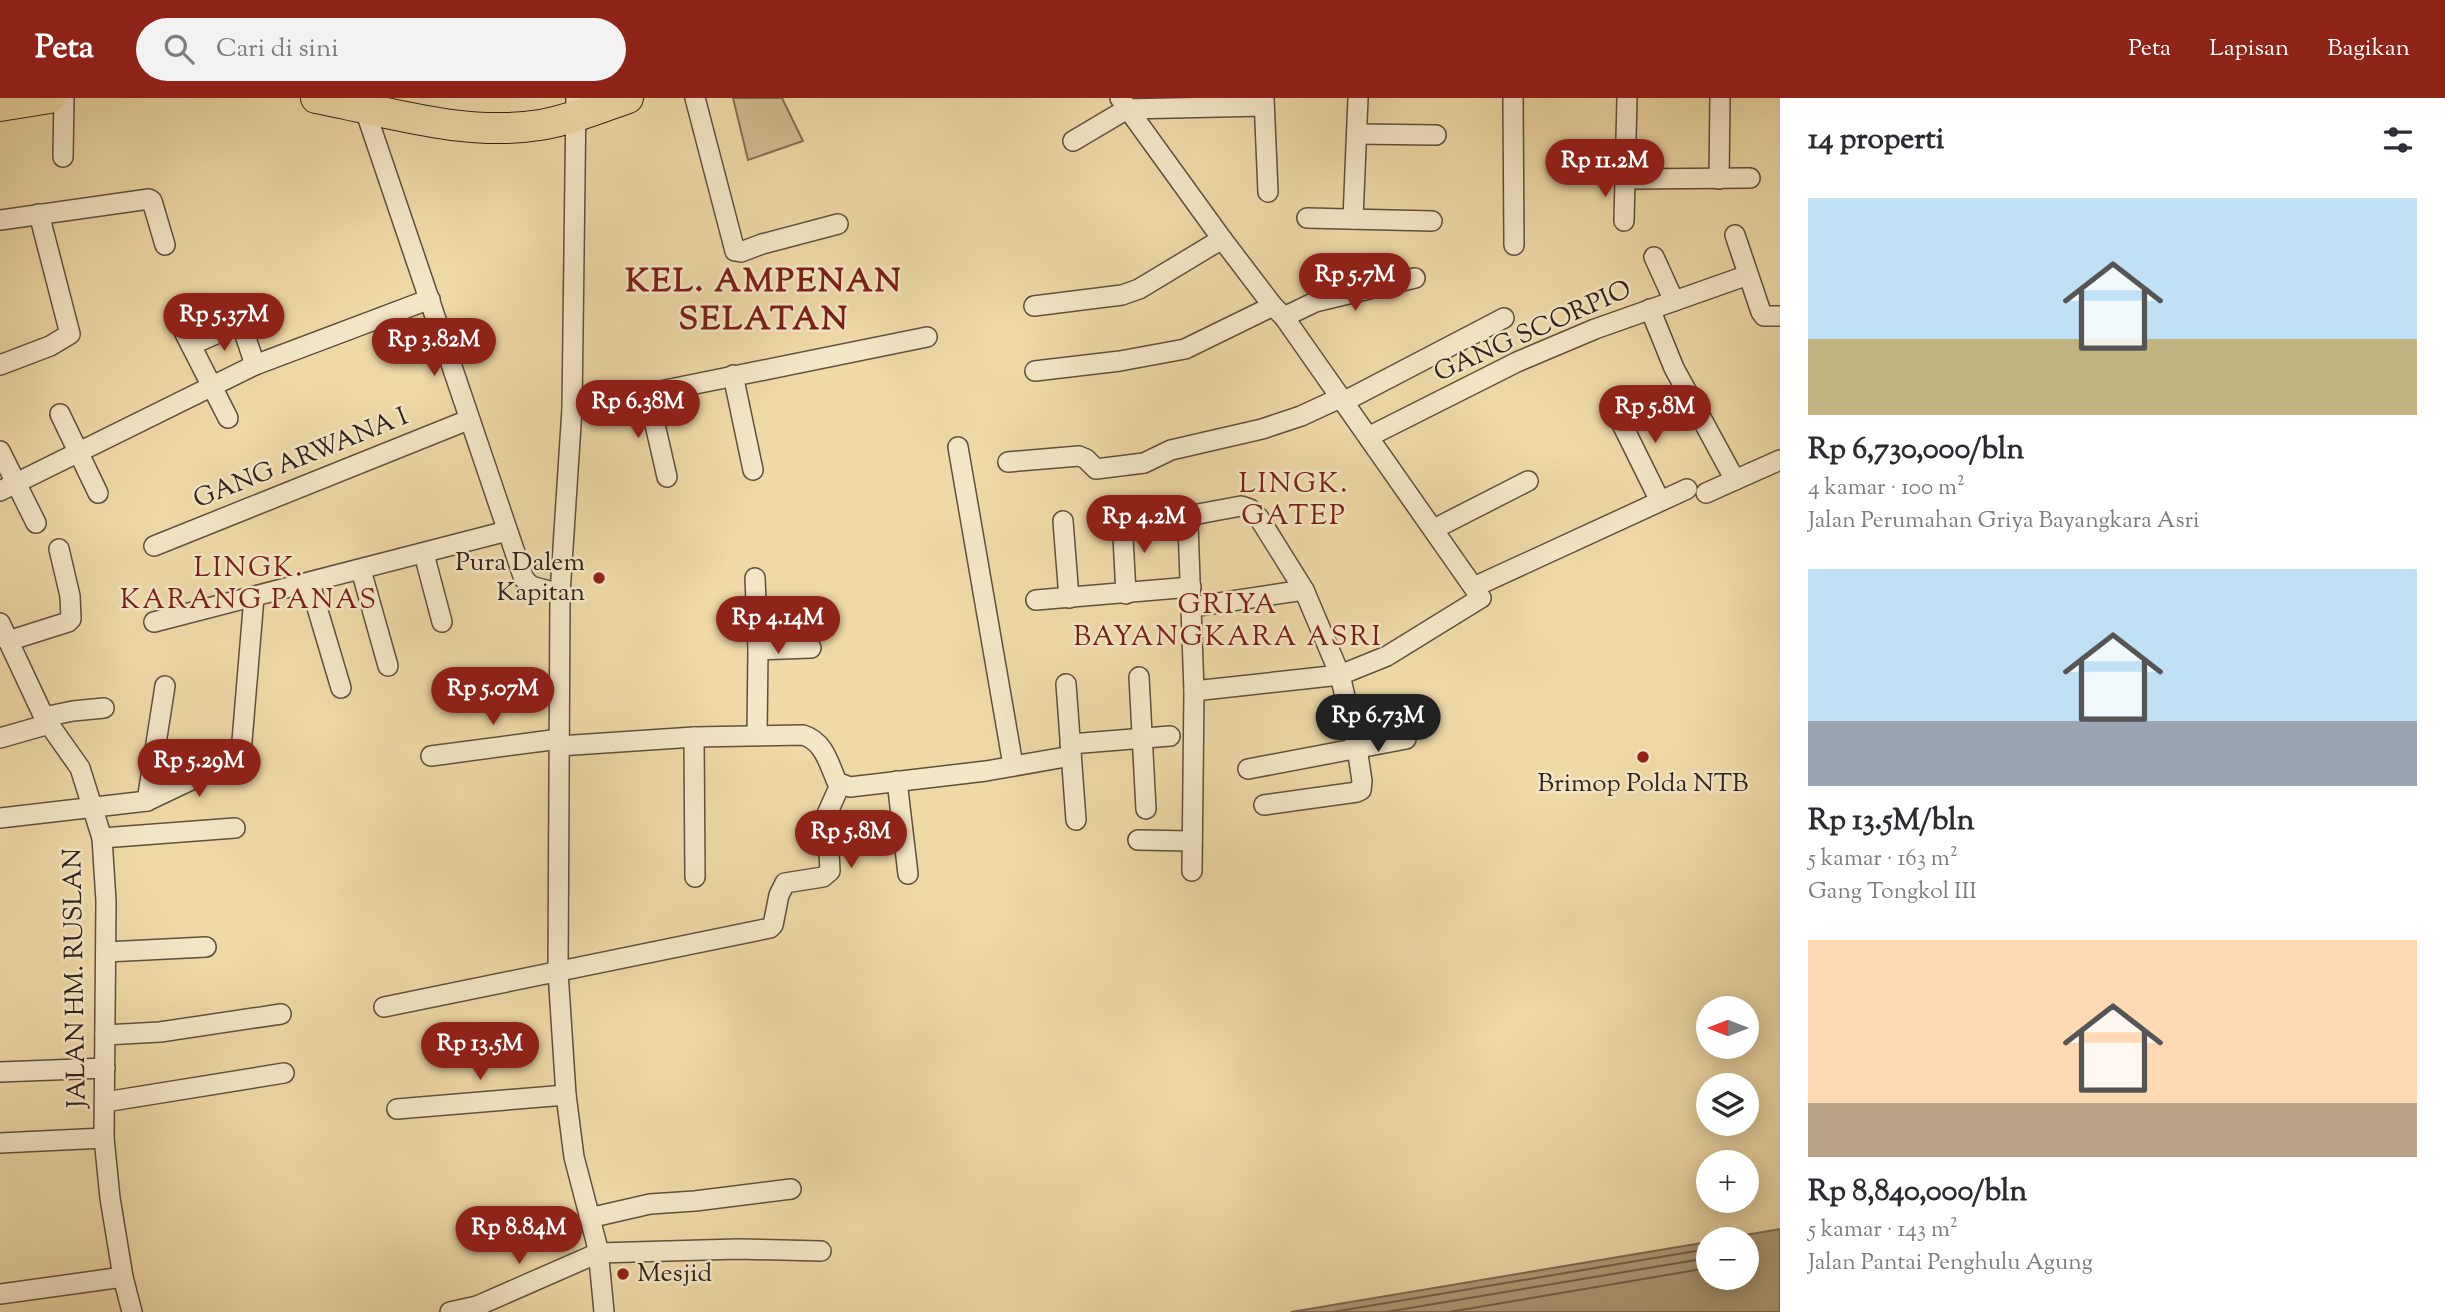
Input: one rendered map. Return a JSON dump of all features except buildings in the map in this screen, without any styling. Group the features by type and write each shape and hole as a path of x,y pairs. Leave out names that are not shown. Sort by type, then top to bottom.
{"highway":[{"path":"0,106 50,98"},
{"path":"316,98 362,102 424,121 474,128 524,127 576,107 628,98"}],"street":[{"path":"62,157 64,98"},
{"path":"695,98 734,251 741,252 838,224"},
{"path":"1353,219 1358,98"},
{"path":"1513,98 1514,244"},
{"path":"1624,221 1627,98"},
{"path":"1719,179 1720,98"},
{"path":"362,102 430,299 468,420 527,583 560,594"},
{"path":"1073,141 1123,103 1264,102 1268,192"},
{"path":"1123,103 1370,436 1478,593"},
{"path":"576,107 572,409 560,594 558,972 566,1095 574,1157 598,1253 604,1312"},
{"path":"1357,134 1436,135"},
{"path":"1626,179 1750,178"},
{"path":"0,220 149,199 152,201 165,245"},
{"path":"0,365 50,346 70,334 39,214"},
{"path":"1307,218 1432,221"},
{"path":"1735,235 1764,316 1780,316"},
{"path":"1034,306 1122,295 1139,289 1222,239"},
{"path":"1654,257 1674,301"},
{"name":"GANG SCORPIO","path":"1370,436 1517,362 1595,329 1748,275"},
{"path":"1035,372 1185,349 1279,311 1415,278"},
{"path":"8,487 255,365 430,299"},
{"path":"1650,309 1674,368 1735,480"},
{"path":"175,314 228,418"},
{"path":"1008,462 1073,456 1086,459 1096,469 1144,463 1171,450 1262,429 1342,400 1503,318"},
{"path":"191,345 242,323 255,365"},
{"path":"572,409 927,337"},
{"path":"733,375 753,470"},
{"path":"648,394 667,477"},
{"path":"1614,408 1660,501"},
{"path":"60,414 98,493"},
{"name":"GANG ARWANA I","path":"154,546 468,420"},
{"path":"958,447 1013,765"},
{"path":"0,451 8,487 36,523"},
{"path":"1195,691 1340,676 1387,656 1478,593 1660,501 1735,480 1780,460"},
{"path":"1434,528 1528,481"},
{"path":"1192,872 1195,691 1187,533 1190,519 1194,515 1241,506 1250,509 1258,518 1304,590 1340,676 1362,781 1361,790 1357,792 1264,805"},
{"path":"1122,518 1126,594"},
{"path":"1063,521 1069,598"},
{"path":"154,622 310,584 507,531"},
{"path":"4,632 68,622 71,619 71,596 59,548"},
{"path":"424,554 443,622"},
{"path":"361,570 388,666"},
{"path":"755,578 757,735"},
{"path":"310,584 341,688"},
{"path":"1036,600 1126,594 1191,597 1304,590"},
{"path":"0,818 147,801 241,754 254,597"},
{"name":"JALAN HM. RUSLAN","path":"4,632 47,721 80,768 102,838 106,901 104,1138 110,1198 123,1277 132,1312"},
{"path":"758,650 811,648"},
{"path":"1139,677 1146,808"},
{"path":"1066,684 1076,820"},
{"path":"147,801 164,686"},
{"path":"0,738 73,710 104,708"},
{"path":"431,756 559,742 803,735 810,737 823,751 841,785 850,787 986,771 1070,750 1170,736"},
{"path":"694,737 695,877"},
{"path":"1248,769 1406,739"},
{"path":"897,781 908,874"},
{"path":"384,1007 770,928 785,883 823,877 830,871 827,814 841,785"},
{"path":"102,838 234,828"},
{"path":"1138,840 1192,841"},
{"path":"106,951 206,947"},
{"path":"105,1035 160,1032 281,1014"},
{"path":"0,1072 105,1068"},
{"path":"105,1102 284,1073"},
{"path":"397,1110 566,1095"},
{"path":"0,1143 104,1138"},
{"path":"589,1218 650,1204 791,1189"},
{"path":"450,1312 477,1306 598,1253 738,1249 821,1251"},
{"path":"0,1294 123,1277"}],"shaded area":[{"path":"733,98 782,98 803,141 748,160"}],"water":[{"path":"1780,1229 1780,1312 1291,1312 1696,1244 1696,1290 1759,1290 1759,1233"}],"place":[{"name":"Pura Dalem Kapitan","path":"599,578"},
{"name":"Brimop Polda NTB","path":"1643,757"},
{"name":"Mesjid","path":"623,1274"}],"district":[{"name":"KEL. AMPENAN SELATAN","path":"764,302"},
{"name":"LINGK. GATEP","path":"1294,501"},
{"name":"LINGK. KARANG PANAS","path":"249,585"},
{"name":"GRIYA BAYANGKARA ASRI","path":"1228,622"}]}
